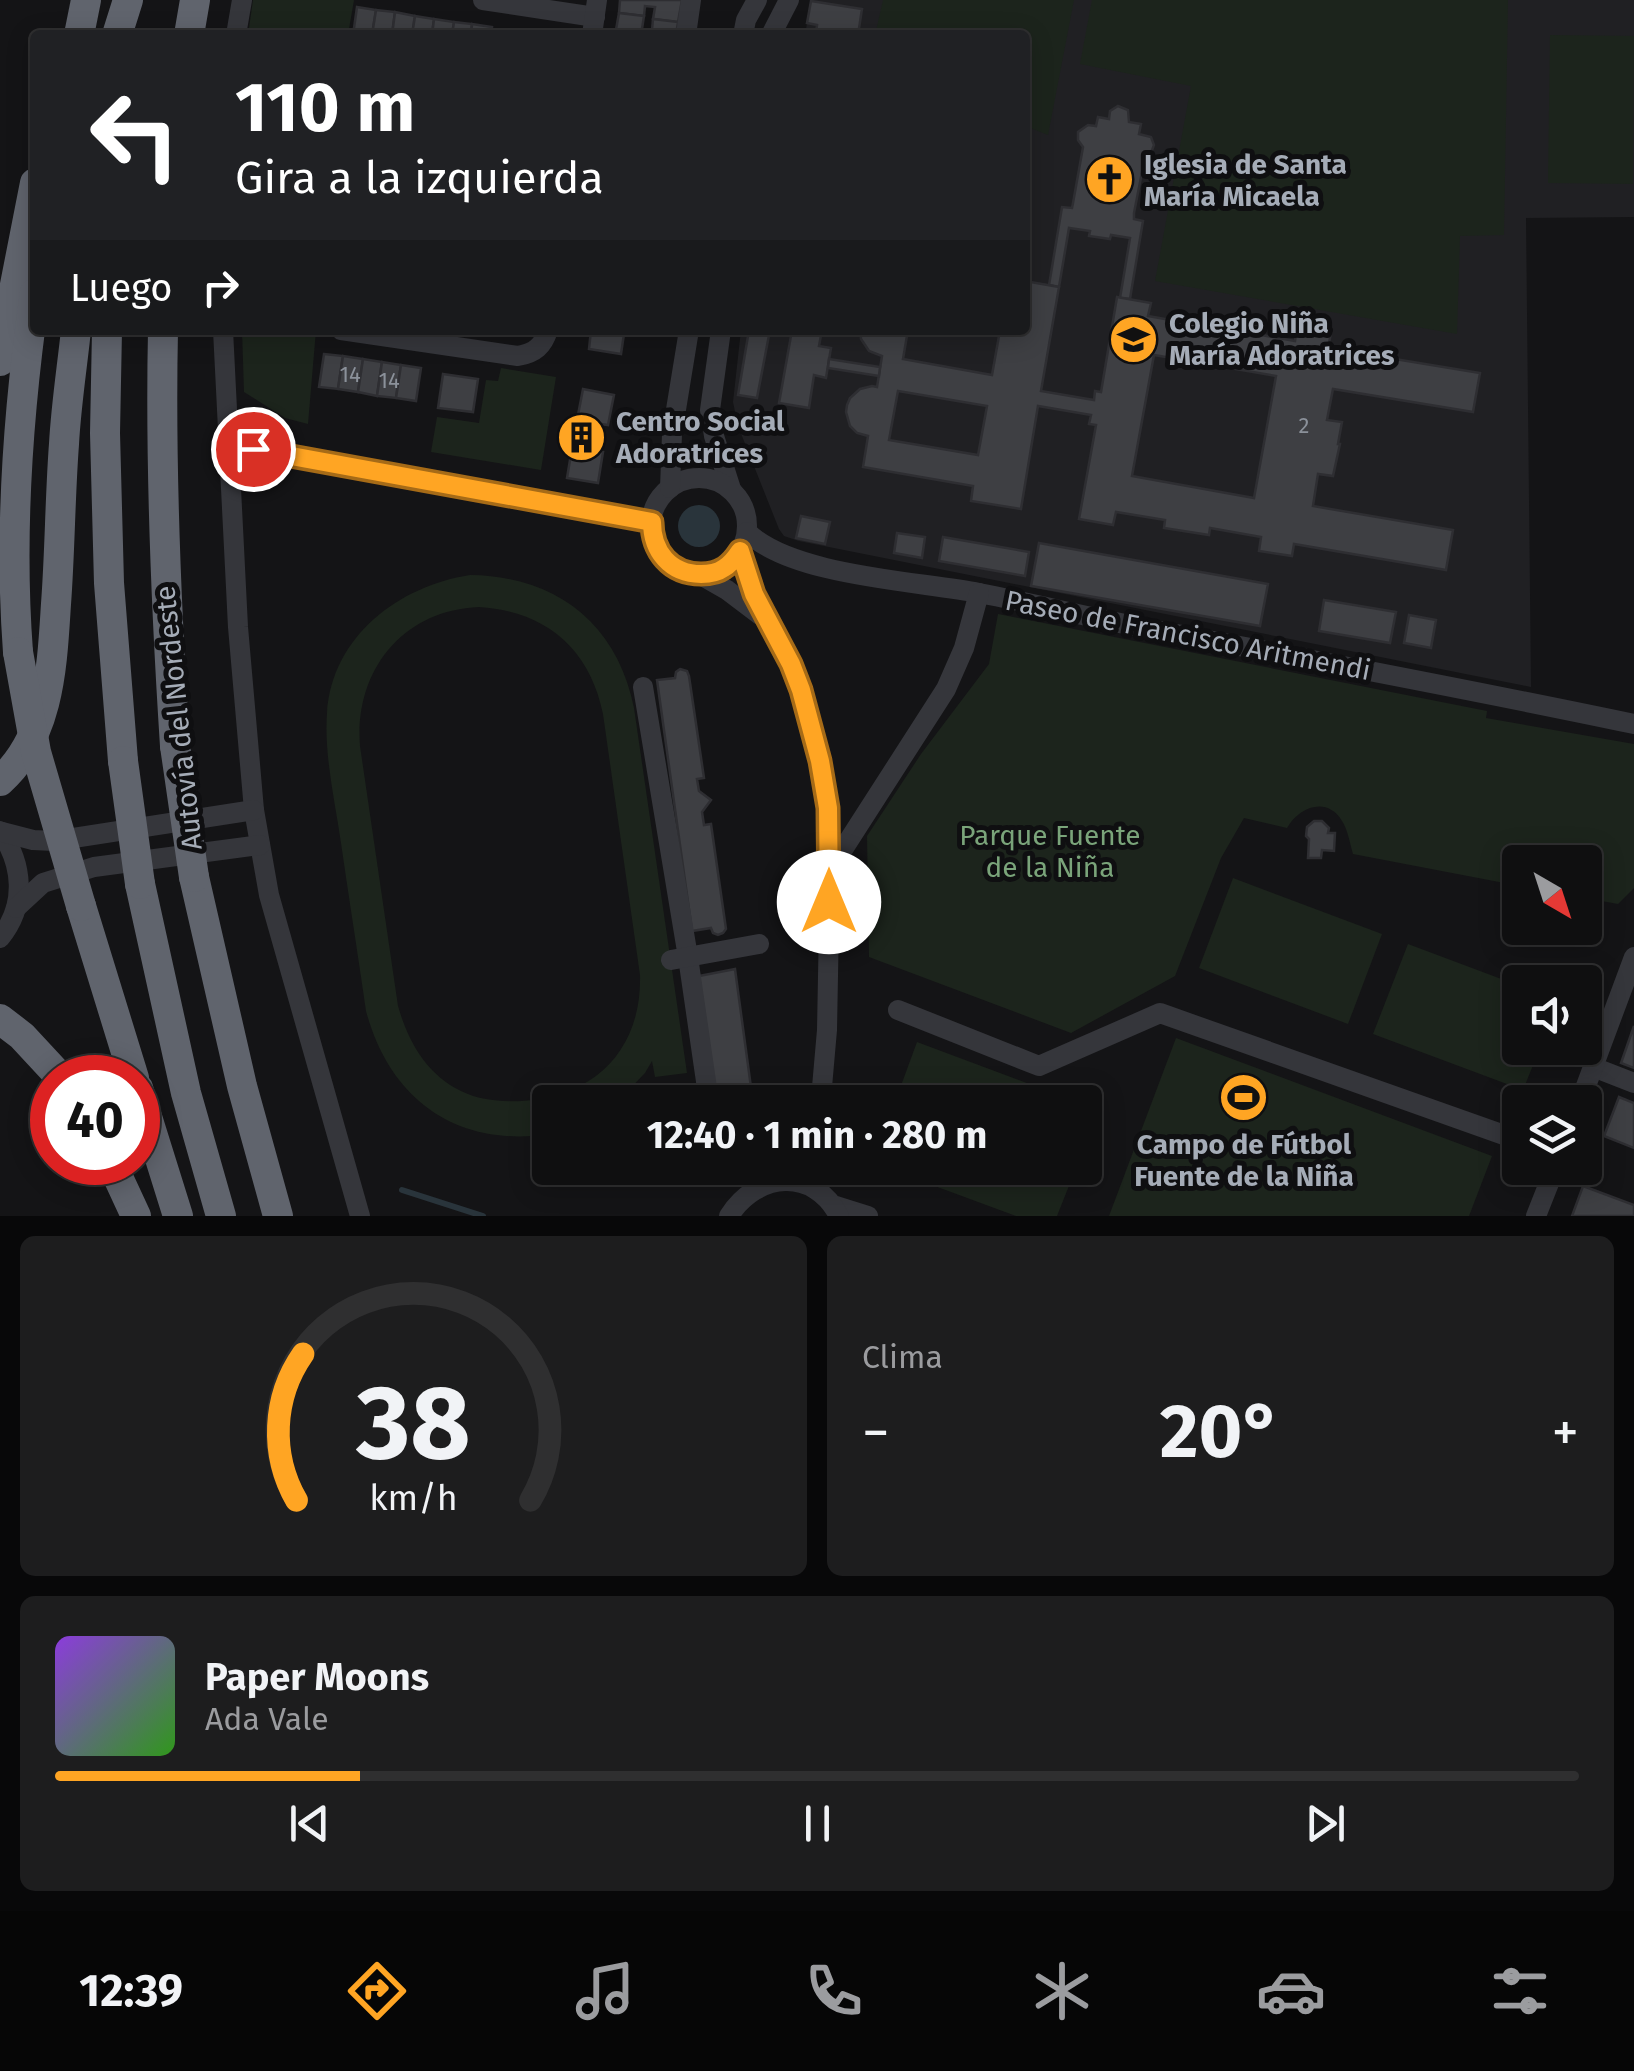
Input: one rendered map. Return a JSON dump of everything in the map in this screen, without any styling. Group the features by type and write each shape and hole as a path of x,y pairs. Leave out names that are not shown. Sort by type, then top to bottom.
{"highway":[{"path":"64,30 69,0"},
{"path":"80,30 86,0"},
{"path":"119,30 128,0"},
{"path":"139,30 144,0"},
{"path":"0,362 30,209"},
{"path":"30,335 20,430 13,569 18,652 36,752 127,1055"},
{"path":"0,781 28,746 49,687 64,443 75,335"},
{"name":"Autovía del Nordeste","path":"107,335 108,584 123,761 140,884 182,1074 221,1216"},
{"name":"Autovía del Nordeste","path":"163,335 160,432 164,586 175,746 194,877 242,1086 278,1216"},
{"path":"0,1019 40,1055"},
{"path":"160,1158 178,1216"},
{"path":"122,1185 136,1216"}],"street":[{"path":"237,30 242,0"},
{"path":"483,0 595,18"},
{"path":"687,30 691,0"},
{"path":"743,30 757,0"},
{"path":"772,30 789,0"},
{"path":"223,335 238,627 254,810 269,896 360,1216"},
{"path":"376,335 518,356 536,351 546,335"},
{"path":"670,488 672,434 688,335"},
{"path":"720,335 710,410 714,436 730,489 744,509 746,574 801,690 828,808 827,1030 822,1085"},
{"path":"228,444 652,522"},
{"path":"730,489 707,478 682,481 670,488 654,509 652,534 661,555 680,570 698,574 727,590 766,619"},
{"path":"698,574 724,568 744,541"},
{"name":"Paseo de Francisco Aritmendi","path":"744,541 763,544 820,568 978,592 1634,724"},
{"path":"830,870 953,676 978,592"},
{"path":"643,687 679,958 705,1085"},
{"path":"1,831 54,841 254,810"},
{"path":"0,938 16,908 20,882 15,856 1,831"},
{"path":"16,908 43,883 77,872 114,863 260,845"},
{"path":"679,958 760,944"},
{"path":"1586,1085 1634,957"},
{"path":"898,1010 1039,1066 1160,1012 1502,1133"},
{"path":"1593,1068 1634,1083"},
{"path":"729,1216 737,1203 764,1185"},
{"path":"812,1185 836,1210 868,1216"},
{"path":"1536,1216 1548,1185"}],"shaded area":[{"name":"Colegio Niña María Adoratrices","path":"811,0 1634,0 1634,217 1526,218 1531,687 784,536 738,426 733,402 740,335 1030,335 1030,30 806,30"},
{"path":"699,505 714,511 720,526 714,541 699,547 684,541 678,526 684,511"}],"green space":[{"path":"253,0 354,0 349,30 249,30"},
{"path":"883,0 1074,0 1048,135 1030,128 1030,30 876,30"},
{"path":"1092,0 1508,0 1504,235 1460,236 1457,334 1155,281 1191,86 1080,64"},
{"path":"1550,35 1634,36 1633,184 1548,183"},
{"path":"242,335 316,335 308,424 285,418 244,392"},
{"path":"501,368 556,377 541,470 431,452 437,417 479,423 486,380 498,381"},
{"path":"470,575 530,584 555,595 597,629 626,678 634,708 687,1073 655,1077 652,1061 633,1085 581,1085 609,1064 623,1046 633,1025 640,975 603,714 588,670 576,653 544,625 525,616 479,607 452,611 406,633 388,650 365,693 360,746 398,1006 407,1032 428,1066 449,1084 468,1094 498,1101 532,1099 532,1135 485,1133 457,1125 432,1111 410,1093 392,1070 366,1011 329,762 327,713 341,660 356,638 374,619 418,590"},
{"name":"Parque Fuente de la Niña","path":"998,614 1487,711 1486,718 1634,744 1634,888 1618,904 1602,901 1602,845 1502,845 1502,883 1353,854 1342,821 1329,809 1306,810 1287,828 1244,818 1221,858 1175,976 1071,1033 869,957 867,836 921,754 989,664"},
{"path":"1233,878 1382,934 1348,1024 1199,968"},
{"path":"1408,944 1502,979 1502,1065 1533,1065 1525,1085 1510,1085 1373,1034"},
{"name":"Campo de Fútbol Fuente de la Niña","path":"1176,1038 1492,1156 1469,1216 1109,1216"},
{"path":"917,1042 1032,1085 901,1085"},
{"path":"932,1185 1069,1185 1057,1216 1016,1216"}],"building":[{"path":"620,0 682,0 678,22 653,19 655,7 645,6 644,16 619,13"},
{"path":"811,1 862,9 859,30 816,30 817,25 807,23"},
{"path":"357,7 376,10 373,30 354,30"},
{"path":"376,10 395,12 393,30 373,30"},
{"path":"395,12 415,16 413,30 393,30"},
{"path":"619,13 644,16 642,29 652,30 616,30"},
{"path":"415,16 434,19 433,30 413,30"},
{"path":"434,19 454,22 453,30 433,30"},
{"path":"653,19 678,22 677,30 652,30"},
{"path":"454,22 472,24 471,30 453,30"},
{"path":"472,24 492,27 492,30 471,30"},
{"name":"Iglesia de Santa María Micaela","path":"1118,106 1128,110 1129,122 1141,124 1139,134 1151,137 1154,145 1145,157 1134,213 1134,219 1143,221 1130,299 1120,298 1130,238 1089,236 1090,231 1069,228 1059,287 1049,285 1062,207 1072,208 1073,203 1083,147 1078,132 1088,125 1096,126 1098,117 1109,119 1110,111"},
{"path":"1030,282 1059,287 1041,391 1094,400 1095,391 1101,392 1117,297 1151,303 1148,316 1199,325 1201,317 1246,325 1245,332 1295,341 1297,327 1331,333 1328,348 1480,373 1473,412 1333,389 1327,420 1342,422 1340,444 1333,476 1318,474 1313,506 1453,530 1446,570 1294,544 1292,556 1259,551 1261,537 1210,528 1209,535 1164,528 1165,520 1116,512 1113,525 1079,519 1096,425 1089,424 1091,415 1038,406 1021,509 971,501 973,486 863,467 868,436 850,426 847,405 860,389 877,387 882,356 869,351 861,335 907,335 903,359 992,375 999,335 1030,335","holes":["1154,355 1276,376 1254,498 1132,476","898,391 987,406 978,455 889,440"]},
{"path":"590,335 624,335 621,354 589,349"},
{"path":"748,335 769,335 757,398 738,395"},
{"path":"791,335 821,335 819,346 831,348 826,378 814,375 809,408 779,403"},
{"path":"324,354 343,356 338,389 319,387"},
{"path":"343,356 363,359 358,392 338,389"},
{"path":"363,359 382,362 377,396 358,392"},
{"path":"829,359 880,367 879,376 828,368"},
{"path":"382,362 401,365 396,398 377,396"},
{"path":"401,365 421,368 416,401 396,398"},
{"path":"443,374 478,379 473,412 438,408"},
{"name":"Centro Social Adoratrices","path":"583,389 614,395 608,425 593,423 592,430 600,431 597,445 590,444 589,450 603,452 598,483 567,478 572,448 564,442 562,432 568,423 577,420"},
{"path":"801,516 830,522 825,544 796,538"},
{"path":"897,533 925,537 922,558 894,553"},
{"path":"943,537 1029,552 1025,576 939,561"},
{"path":"1039,543 1268,584 1260,626 1031,586"},
{"path":"1324,600 1396,612 1390,643 1319,631"},
{"path":"1409,615 1436,620 1431,648 1404,643"},
{"path":"680,669 689,676 704,778 697,779 699,791 711,800 702,812 704,825 711,824 726,929 718,935 711,928 692,931 657,680 675,678"},
{"path":"1322,821 1329,828 1328,833 1335,833 1334,851 1322,850 1321,858 1308,858 1307,827"},
{"path":"735,969 751,1085 715,1085 699,976"},
{"path":"1634,1026 1634,1068 1621,1063"},
{"path":"1619,1097 1634,1103 1634,1148 1604,1136"},
{"path":"1583,1186 1634,1205 1634,1216 1572,1216"}],"waterway":[{"path":"402,1190 483,1216"}],"place":[{"name":"Iglesia de Santa María Micaela","path":"1109,180"},
{"name":"Colegio Niña María Adoratrices","path":"1134,339"},
{"name":"Centro Social Adoratrices","path":"581,437"},
{"name":"Campo de Fútbol Fuente de la Niña","path":"1244,1097"}],"route":[{"path":"253,449 652,522 655,545 661,555 680,570 691,573 706,574 724,568 740,551 754,594 801,690 820,761 828,808 829,902"}]}
